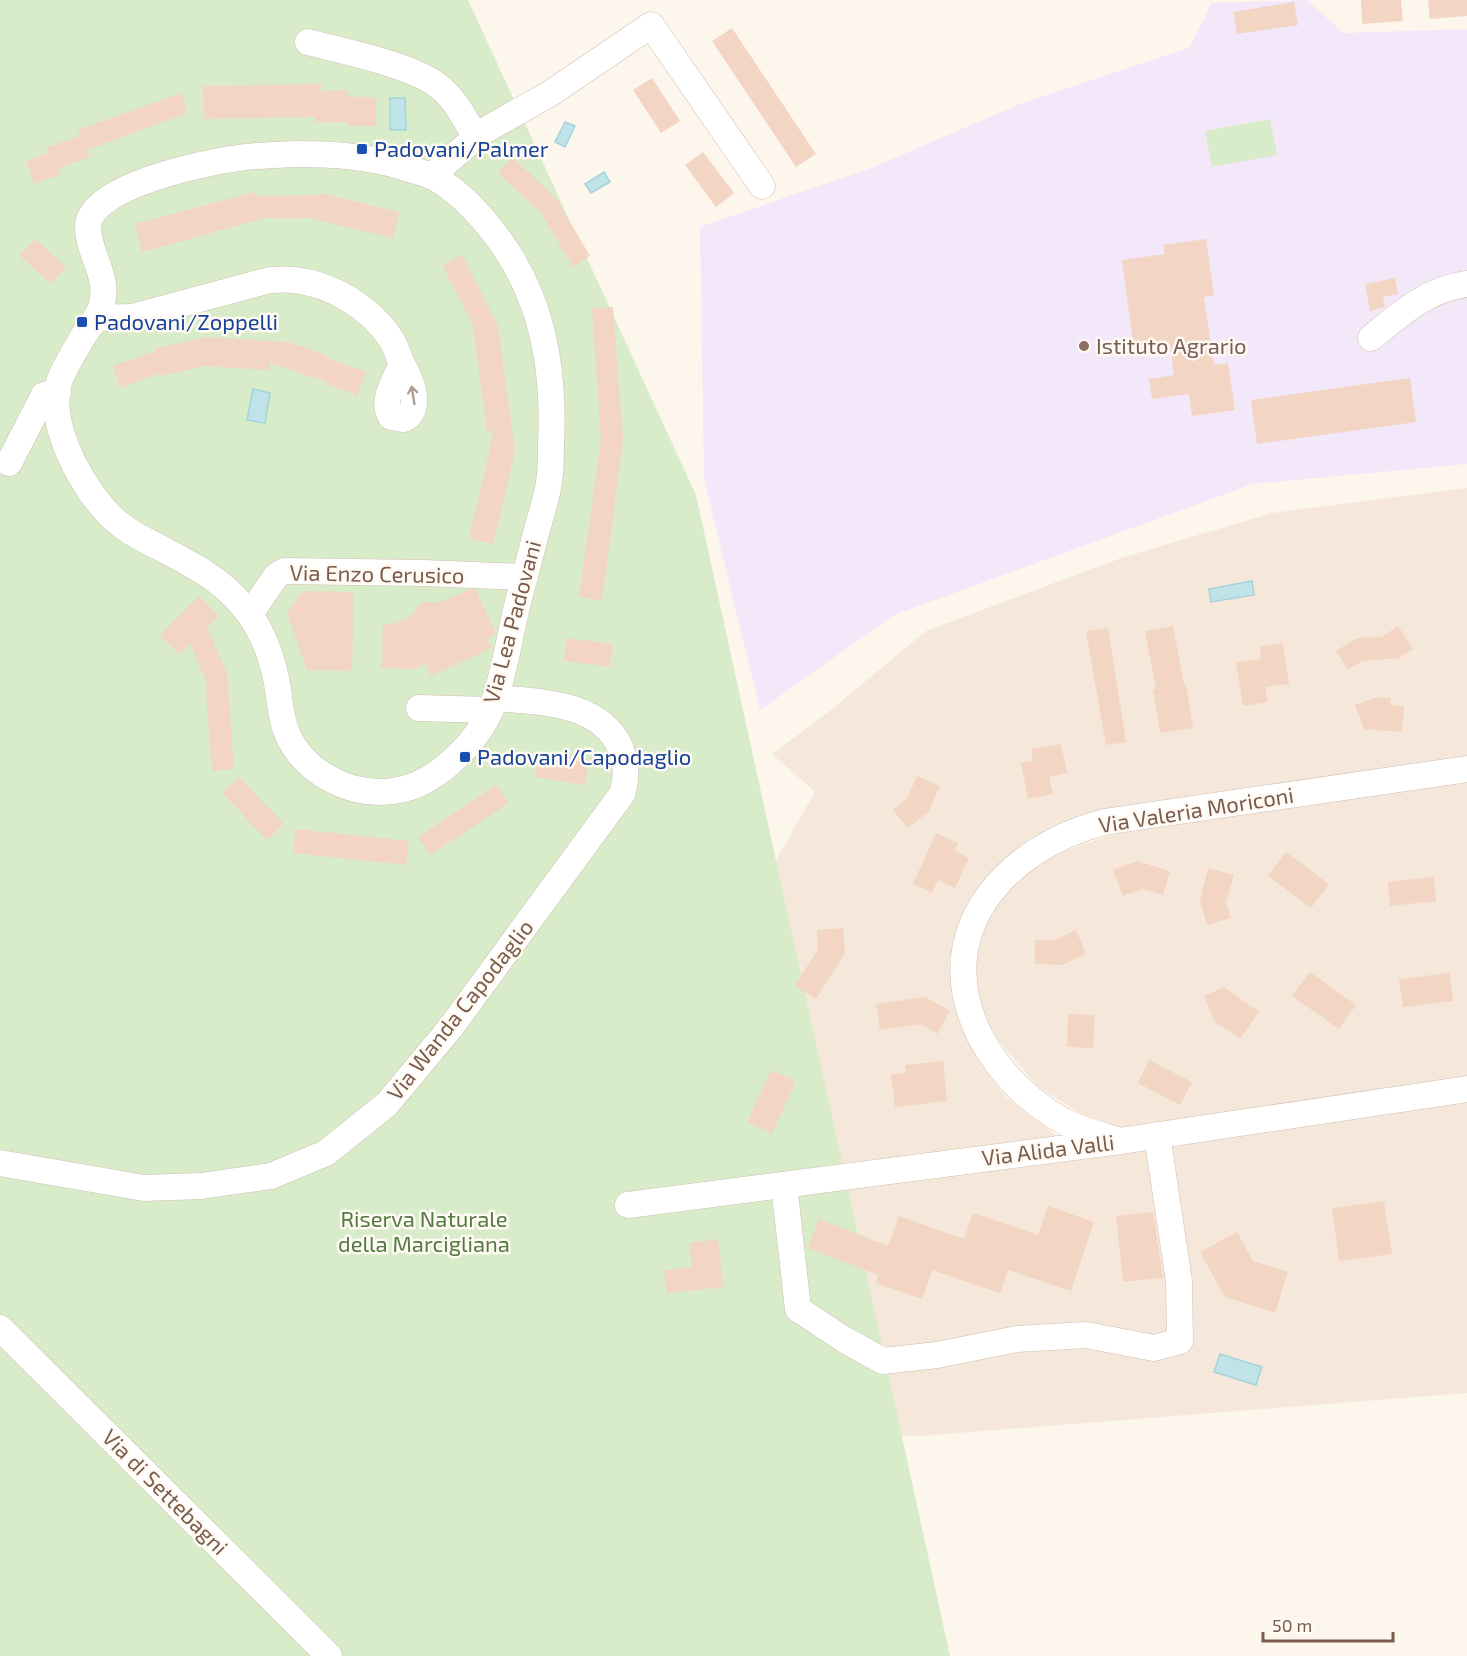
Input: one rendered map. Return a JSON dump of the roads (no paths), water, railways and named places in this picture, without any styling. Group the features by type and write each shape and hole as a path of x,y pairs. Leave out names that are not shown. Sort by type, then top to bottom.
{"street":[{"path":"432,176 482,132 551,93 651,25 762,186"},
{"path":"308,42 392,65 428,78 442,88 460,110 476,138"},
{"name":"Via Lea Padovani","path":"294,154 345,154 387,162 432,176 472,206 509,251 531,295 548,355 553,413 549,483 493,704 464,748 445,767 425,781 410,788 395,791 364,792 350,789 322,774 302,756 292,742 286,732 269,655 250,614 231,593 209,575 130,532 101,506 79,474 64,441 56,410 59,382 83,337 101,310 104,290 102,274 87,225 92,213 109,197 123,189 188,169 238,158 294,154"},
{"path":"96,318 132,317 270,280 293,279 328,288 367,312 392,340 402,363"},
{"path":"1371,338 1411,305 1435,293 1467,284"},
{"path":"9,463 44,395 58,392"},
{"name":"Via Enzo Cerusico","path":"250,614 276,576 284,571 525,577"},
{"name":"Via Wanda Capodaglio","path":"0,1163 144,1188 201,1186 271,1176 326,1153 387,1104 451,1027 622,794 627,771 619,746 606,727 572,708 493,704 418,708"},
{"name":"Via Valeria Moriconi","path":"1120,1141 1074,1126 1044,1110 1009,1079 996,1063 975,1027 964,984 965,942 974,920 1005,875 1050,843 1085,827 1104,822 1467,769"},
{"name":"Via Alida Valli","path":"628,1205 1120,1141 1467,1089"},
{"path":"784,1185 798,1308 845,1340 883,1361 937,1355 1017,1339 1086,1335 1154,1348 1180,1341 1179,1281 1157,1135"},
{"name":"Via di Settebagni","path":"0,1328 329,1656"}],"water":[{"path":"390,98 405,98 406,130 390,130"},
{"path":"565,122 575,126 565,147 555,142"},
{"path":"604,172 610,182 591,193 585,184"},
{"path":"253,389 270,393 265,423 247,420"},
{"path":"1252,581 1254,595 1211,602 1209,589"},
{"path":"1220,1354 1262,1367 1256,1385 1214,1372"}],"place":[{"name":"Padovani/Palmer","path":"362,149"},
{"name":"Padovani/Zoppelli","path":"82,322"},
{"name":"Istituto Agrario","path":"1084,346"},
{"name":"Padovani/Capodaglio","path":"465,757"}],"park label":[{"name":"Riserva Naturale della Marcigliana","path":"424,1232"}]}
